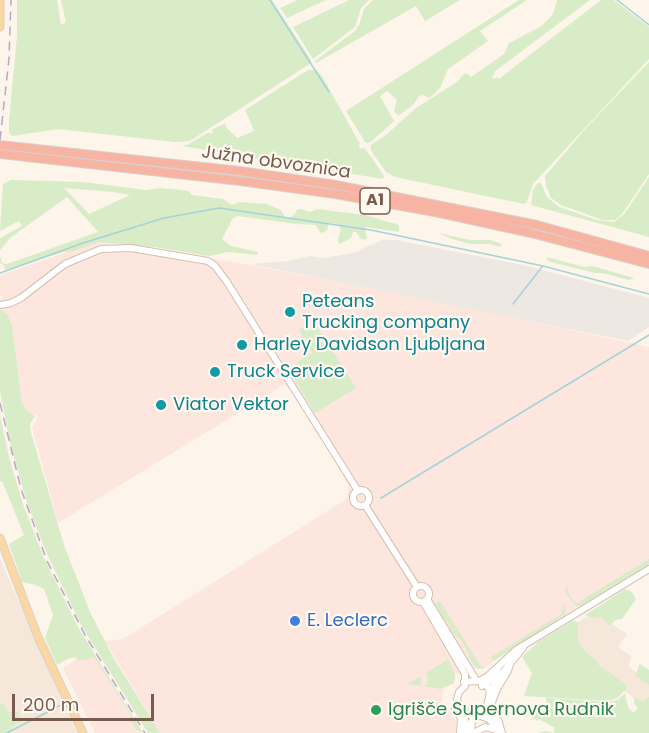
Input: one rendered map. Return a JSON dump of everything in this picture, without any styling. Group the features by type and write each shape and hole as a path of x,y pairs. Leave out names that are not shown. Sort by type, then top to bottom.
{"highway":[{"name":"Južna obvoznica","path":"2,144 52,155 335,194 435,212 649,264"},
{"name":"Južna obvoznica","path":"0,154 52,155 240,171 336,185 537,225 649,256"}],"main road":[{"path":"0,0 0,27"},
{"path":"0,538 35,629 83,733"}],"street":[{"path":"0,305 18,300 65,264 101,249 131,248 208,261 215,266 227,282 358,491"},
{"path":"363,490 368,494 369,500 365,504 360,505 355,502 354,496 358,491 363,490"},
{"path":"365,504 417,587"},
{"path":"464,684 480,683 512,653 649,569"},
{"path":"422,586 427,589 429,593 425,601 417,601 414,597 413,592 417,587 422,586"},
{"path":"425,601 465,674 464,684 455,703 463,733"},
{"path":"425,601 486,692 485,703 499,722 500,732"},
{"path":"490,707 490,693 498,678 523,647"},
{"path":"464,714 477,715 490,707 510,664"},
{"path":"480,683 490,693"},
{"path":"455,703 464,714 466,723 463,733"},
{"path":"455,703 467,711 489,719 500,732"},
{"path":"472,733 477,715"},
{"path":"472,733 485,728 500,732"}],"shaded area":[{"path":"382,240 396,240 523,265 649,298 649,327 628,341 250,264 353,253"},
{"path":"99,241 240,263 461,306 649,347 649,564 531,635 484,668 475,668 455,674 454,683 444,689 441,704 448,709 456,721 456,733 160,733 105,641 123,639 342,502 347,498 348,486 293,392 284,385 58,523 32,427 38,416 27,411 22,403 12,325 7,314 0,309 3,296 0,296 0,275"},
{"path":"0,559 77,733 12,733 13,729 0,704"},
{"path":"594,612 627,634 618,647 631,656 629,667 649,682 649,696 642,704 592,666 577,644 574,625"},
{"path":"94,656 131,717 136,730 140,733 95,733 63,668 76,660 85,660"}],"green space":[{"path":"17,0 57,0 61,25 66,22 61,0 272,0 311,63 190,141 175,142 58,129 12,136 9,133 9,120 17,36"},
{"path":"298,0 326,0 287,18 280,8"},
{"path":"349,0 369,0 361,8 355,27 313,59 293,27"},
{"path":"373,0 460,0 425,21 416,6 316,63 315,61 354,32 364,9"},
{"path":"519,0 527,0 480,31 488,41 448,69 440,88 432,96 428,98 424,95 419,96 413,105 398,116 394,110 397,100 387,91 380,96 394,121 372,141 365,142 346,111"},
{"path":"557,0 590,0 494,72 492,76 494,79 497,77 499,79 601,0 614,0 649,27 649,59 533,184 527,202 524,204 395,177 386,172 370,146 416,108 457,82 464,74 467,73 471,77 504,54 509,43 542,26 553,14"},
{"path":"649,62 649,174 622,214 615,220 603,220 561,205 551,198 545,176 587,127"},
{"path":"308,70 316,70 322,76 360,144 360,149 364,148 372,158 384,176 383,179 182,146 209,132 211,134 213,132 211,130 226,123 226,127 237,138 252,132 254,130 245,110"},
{"path":"649,177 649,237 531,205 533,190 538,183 541,183 547,197 559,207 597,220 614,222 625,213"},
{"path":"11,180 83,182 146,190 160,188 189,191 192,195 223,199 232,205 239,202 267,204 281,210 284,216 289,218 298,209 310,212 317,209 365,215 399,225 399,232 365,227 367,238 365,240 353,232 351,238 339,244 341,230 338,224 329,223 327,230 323,233 316,225 238,216 233,218 222,239 231,246 258,252 257,255 228,252 209,256 155,247 98,242 72,252 64,252 5,270 4,265 0,263 0,255 2,263 7,264 98,232 67,197 10,238 0,250 0,238 22,226 19,221 0,231 3,184","holes":["64,188 130,195 89,214"]},
{"path":"438,233 470,240 490,240 502,244 500,247 490,244 470,244"},
{"path":"547,257 584,267 592,266 634,278 629,280 595,273 551,262 547,260"},
{"path":"0,309 7,314 12,325 22,403 27,411 35,416 30,429 64,545 90,612 113,657 160,733 148,733 81,625 47,554 27,503 10,443 0,391"},
{"path":"314,322 356,388 315,413 288,369 312,353 299,330"},
{"path":"0,415 23,504 43,556 78,627 143,733 136,730 129,718 131,716 94,657 76,660 77,657 57,665 45,638 53,615 44,589 22,582 9,544 24,535 2,481 0,481"},
{"path":"649,559 649,564 582,605 574,604 565,591 568,587 567,590 573,601 579,604 580,601"},
{"path":"625,589 632,592 636,599 622,619 615,620 610,626 602,617 593,618 585,615"},
{"path":"440,601 481,667 484,666 484,668 478,669 474,666 462,641 451,631 448,622 435,604"},
{"path":"564,604 566,610 564,615 494,661 491,657 563,613 561,610"},
{"path":"574,620 578,623 578,642 587,654 598,662 598,665 627,685 625,690 617,698 608,701 524,696 532,673 522,657 538,642"},
{"path":"440,645 455,675 454,683 440,689 407,684 421,676 421,686 426,686 428,677 426,673 447,660"},
{"path":"640,664 649,670 649,685 635,675"},
{"path":"625,693 628,708 634,713 638,707 634,704 634,697 643,702 649,696 649,733 553,733 555,728 531,716 532,710 545,711 547,709 546,698 609,702 619,699"},
{"path":"0,704 4,704 7,712 18,712 22,721 10,727 13,729 11,733 0,733"}],"waterway":[{"path":"270,0 329,92"},
{"path":"617,0 649,25"},
{"path":"0,273 83,243 164,218 219,208 371,230 543,266 649,294"},
{"path":"513,304 542,267"},
{"path":"381,498 649,335"},
{"path":"7,733 61,705"}],"railway":[{"path":"0,140 9,59 11,0"},
{"path":"0,403 21,489 47,561 85,635 145,733"}],"place":[{"name":"Peteans Trucking company","path":"290,312"},
{"name":"Harley Davidson Ljubljana","path":"242,345"},
{"name":"Truck Service","path":"215,372"},
{"name":"Viator Vektor","path":"161,405"},
{"name":"E. Leclerc","path":"295,621"},
{"name":"Igrišče Supernova Rudnik","path":"376,710"}]}
